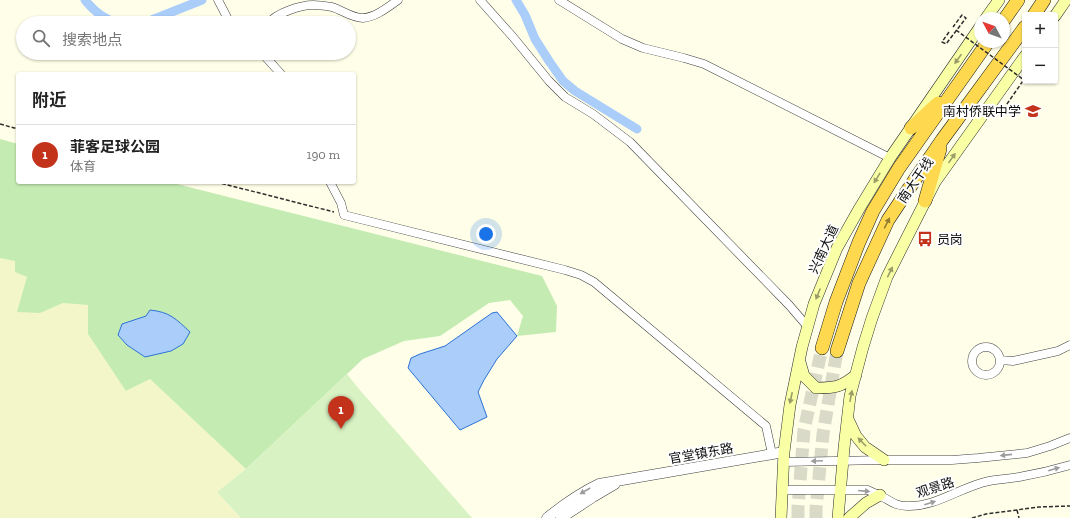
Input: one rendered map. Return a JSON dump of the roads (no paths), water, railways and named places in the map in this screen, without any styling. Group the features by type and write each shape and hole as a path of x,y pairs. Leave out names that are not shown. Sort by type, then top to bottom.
{"highway":[{"path":"1010,12 1018,0"},
{"path":"1036,12 1044,0"},
{"name":"南大干线","path":"837,351 859,283 888,220 942,140 1022,31"},
{"name":"南大干线","path":"822,348 836,302 859,242 873,211 898,168 984,48"},
{"path":"911,128 957,85"},
{"path":"925,201 942,140"}],"main road":[{"path":"990,12 999,0"},
{"path":"1058,12 1066,0"},
{"name":"兴南大道","path":"781,518 784,457 790,405 814,304 837,248 859,209 890,158 974,36"},
{"path":"838,518 850,396 872,318 887,277 935,182 1022,60"},
{"path":"800,359 804,376 816,388 832,388 845,384 856,375"},
{"path":"848,418 856,436 865,447 884,460"},
{"path":"849,518 866,503 880,495"}],"street":[{"path":"218,0 226,16"},
{"path":"356,17 363,18 372,16 383,11 398,0"},
{"path":"480,0 549,81 565,97 593,114 630,142 789,305 808,327"},
{"path":"559,0 622,39 643,48 704,64 890,158"},
{"path":"277,16 293,9 313,5 333,8 352,16"},
{"path":"268,60 279,72"},
{"path":"331,184 341,203 344,215 570,272 581,275 594,282 766,426 772,454"},
{"path":"1000,360 1013,361 1058,351 1070,345"},
{"name":"观景路","path":"784,457 843,461 952,460 1027,453 1070,438"},
{"name":"官堂镇东路","path":"547,518 561,506 586,490 599,484 772,454 784,457"},
{"name":"观景路","path":"783,490 868,490 880,495 896,505 925,505 989,481 1050,471 1070,465"},
{"name":"官堂镇东路","path":"561,518 622,480"}],"water":[{"path":"150,310 168,314 181,323 190,332 183,344 171,351 145,357 127,345 118,335 122,324 146,316"},
{"path":"497,312 517,336 497,359 478,392 487,417 460,430 408,368 411,358 445,346 492,313"}],"waterway":[{"path":"85,0 103,16"},
{"path":"162,16 202,0"},
{"path":"516,0 525,15 535,39 563,81 575,91 637,129"}],"tunnel":[{"path":"798,518 804,430 822,348"},
{"path":"816,518 823,434 837,351"}],"place":[{"name":"南村侨联中学","path":"1033,111"},
{"name":"员岗","path":"925,239"},
{"name":"菲客足球公园","path":"341,429"}]}
